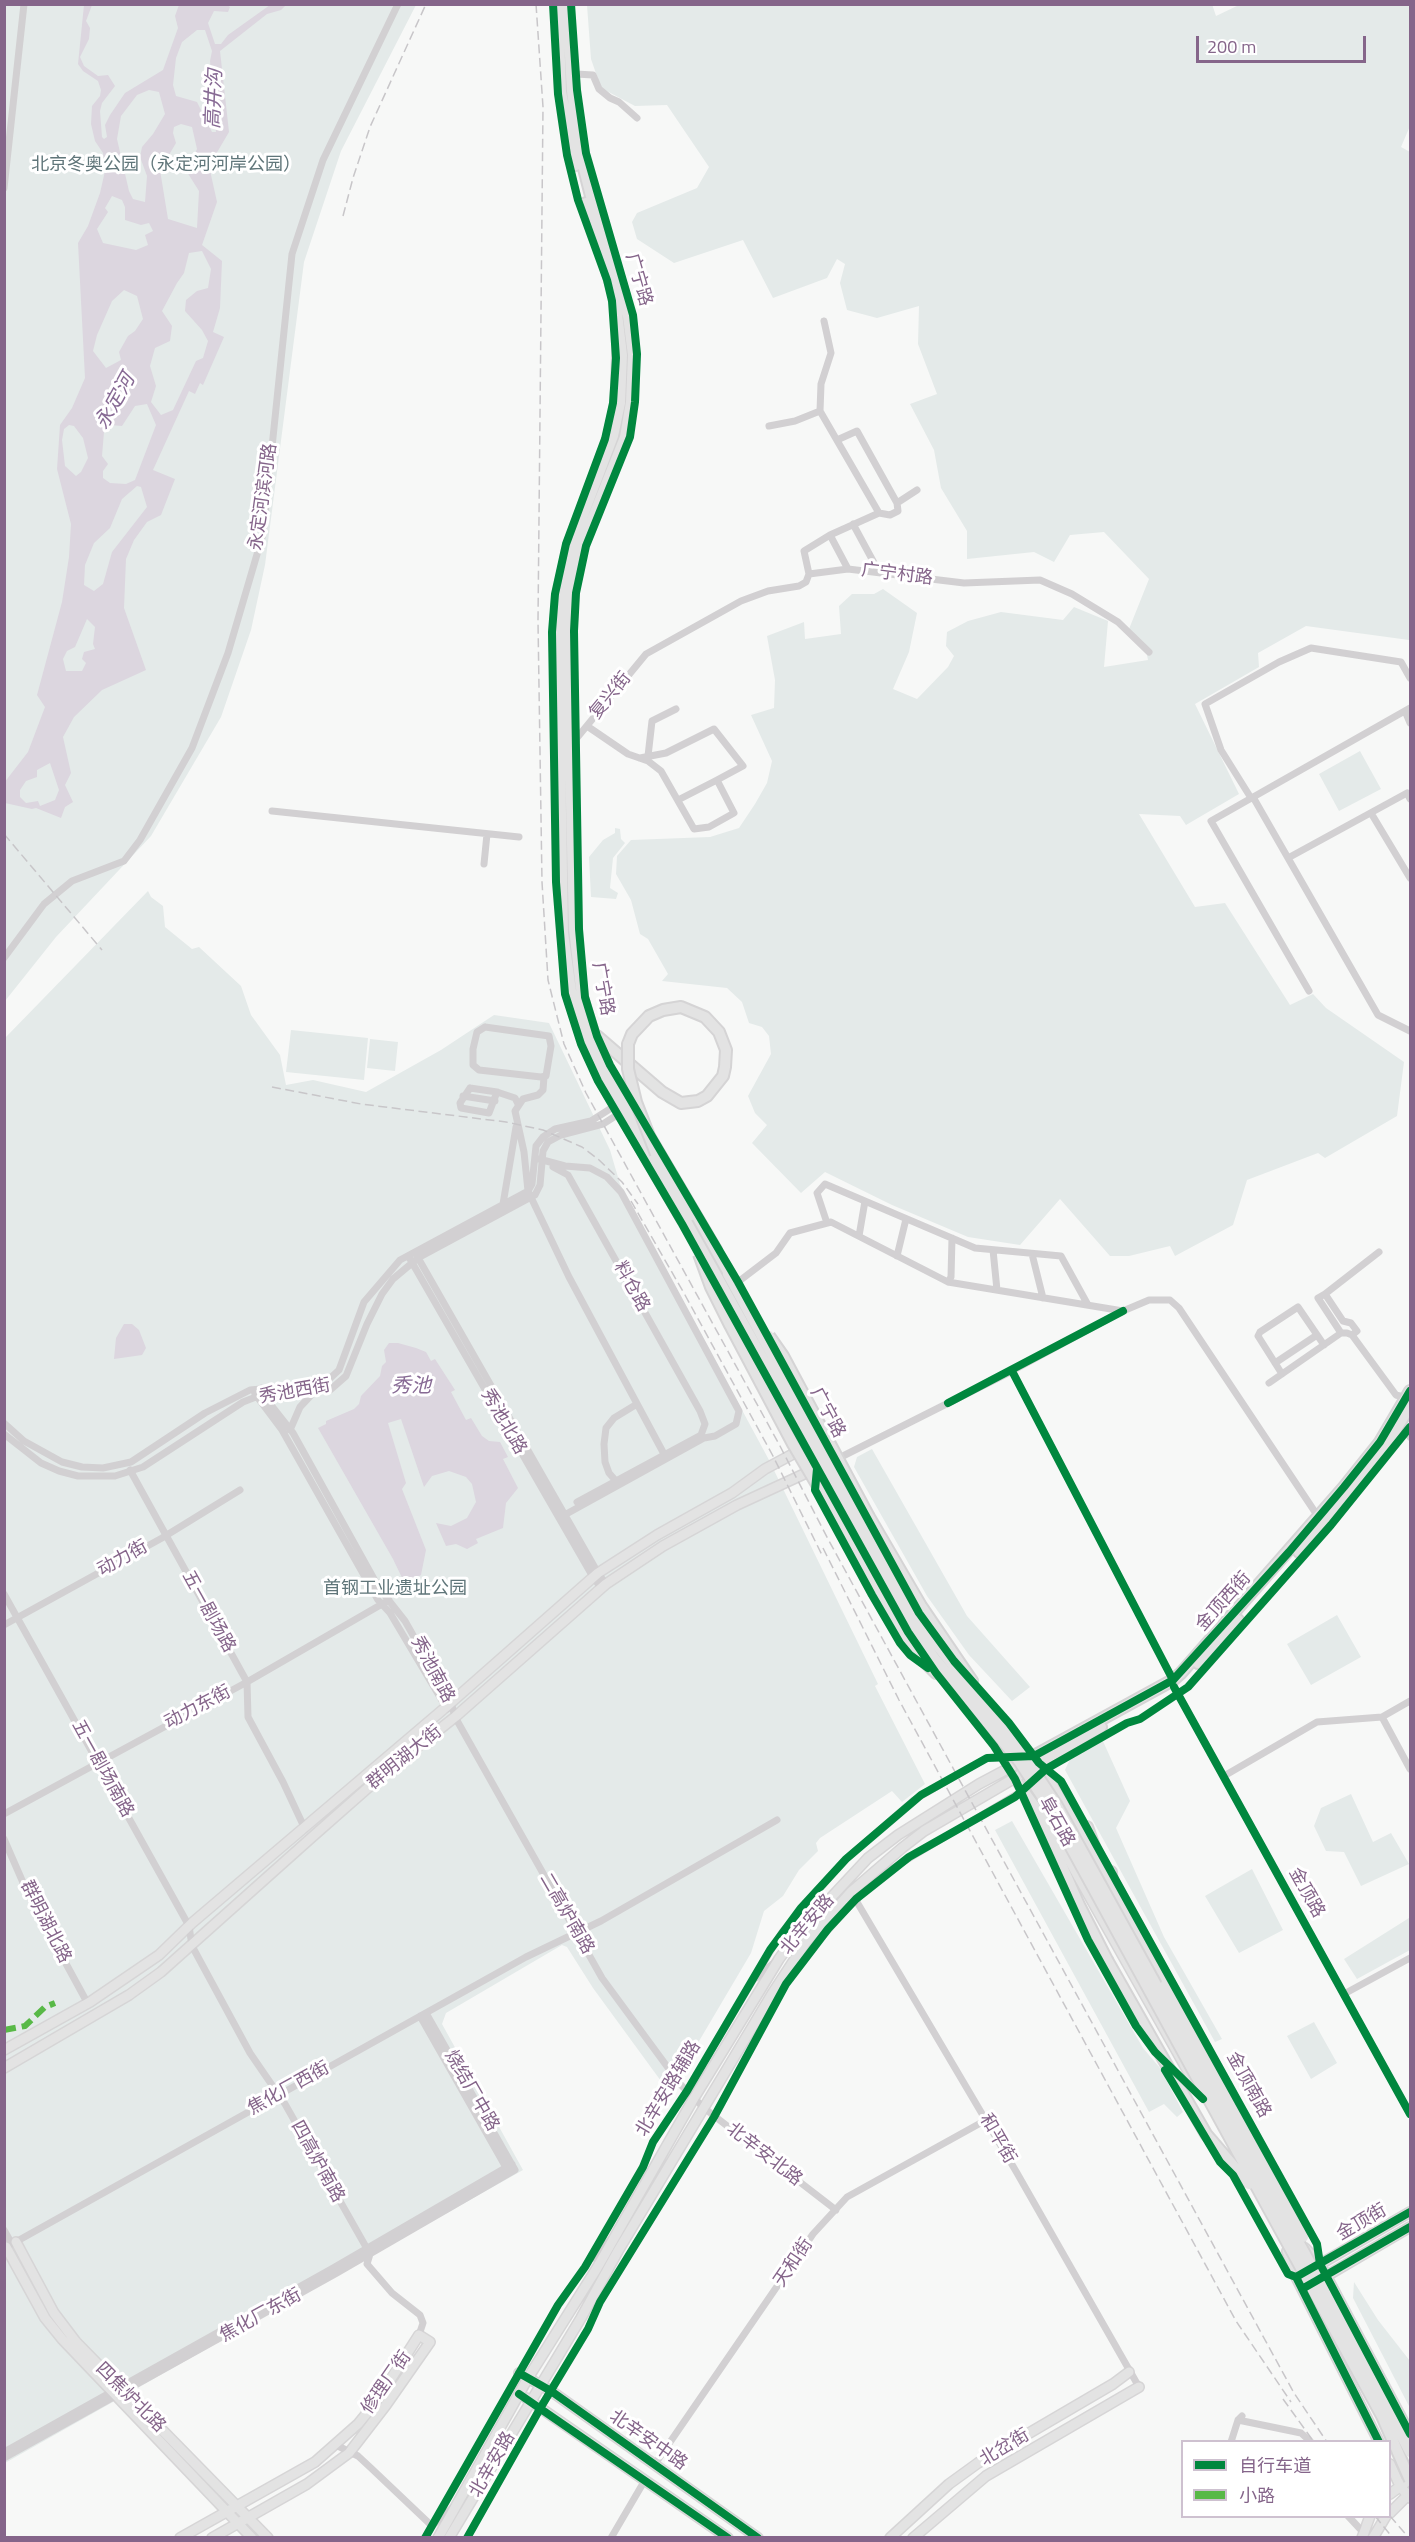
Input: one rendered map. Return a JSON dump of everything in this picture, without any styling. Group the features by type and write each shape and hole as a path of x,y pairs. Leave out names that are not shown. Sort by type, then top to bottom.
{"highway":[{"name":"阜石路","path":"558,4 561,92 585,199 615,296 620,318 622,356 620,403 613,436 572,544 561,595 558,633 563,933 571,991 586,1041 602,1077 687,1223 913,1628 934,1658 1019,1761 1049,1807 1382,2416 1410,2479"},
{"name":"阜石路","path":"569,4 572,91 580,153 628,316 633,355 631,402 625,436 581,547 570,594 567,633 574,929 582,997 595,1039 610,1073 728,1274 917,1620 1022,1751 1052,1797 1321,2271 1410,2452"},
{"path":"597,1036 662,1092 681,1103 698,1101 707,1096 723,1076 726,1050 719,1032 705,1017 687,1009 672,1008 649,1016 632,1034 628,1044 628,1069 636,1102 656,1154"},
{"path":"687,1223 711,1287 793,1444 914,1651 936,1673"},
{"path":"728,1274 783,1356 869,1517 921,1606 972,1681"},
{"path":"1398,1422 1409,1398"},
{"name":"金顶西街","path":"1173,1683 1319,1518 1398,1422"},
{"name":"金顶西街","path":"1036,1759 1191,1671 1355,1487 1398,1422"},
{"path":"1036,1807 1079,1905 1107,1960 1206,2134 1261,2197"},
{"path":"1084,1830 1112,1886 1282,2192 1321,2271"},
{"path":"1111,1872 1112,1886"}],"main road":[{"name":"群明湖大街","path":"4,2050 88,2004 159,1955 189,1926 305,1829 595,1575 657,1535 732,1493 765,1469 806,1447"},
{"name":"群明湖大街","path":"4,2068 129,1995 192,1946 199,1936 310,1838 455,1717 604,1586 663,1546 728,1510 817,1468"},
{"name":"金顶南路","path":"1036,1759 1040,1772 1263,2174 1306,2250 1339,2300 1410,2434"},
{"name":"北辛安路","path":"438,2538 528,2378 618,2231 694,2098 779,1959 797,1934 867,1858 931,1813 1008,1768 1036,1759"},
{"name":"北辛安路","path":"449,2538 481,2488 618,2251 772,1994 806,1942 924,1832 1015,1779 1036,1759"},
{"path":"1036,1759 1084,1830 1101,1881"},
{"path":"1015,1779 1021,1792 1036,1807 1051,1828 1291,2259 1296,2277 1378,2440"},
{"name":"金顶街","path":"1302,2289 1321,2271 1410,2212"},
{"name":"金顶街","path":"1296,2277 1321,2271 1410,2226"},
{"name":"四焦炉北路","path":"10,2245 45,2318 78,2357 119,2392 268,2538"},
{"name":"修理厂街","path":"180,2538 289,2478 336,2445 376,2402 419,2335 430,2342 349,2453 307,2484 212,2538"},
{"name":"北岔街","path":"890,2538 949,2484 978,2463 1113,2384 1129,2372"},
{"name":"北辛安中路","path":"519,2373 551,2391 758,2538"},
{"name":"北岔街","path":"913,2538 986,2476 1139,2387"},
{"name":"四焦炉北路","path":"119,2392 252,2538"},
{"name":"北辛安中路","path":"519,2394 531,2400 728,2538"},
{"path":"1391,2468 1400,2486 1410,2495 1391,2510"},
{"name":"阜石路","path":"1391,2493 1410,2479"},
{"path":"1363,2535 1370,2518"},
{"path":"1373,2538 1385,2518"}],"street":[{"path":"4,188 24,4"},
{"name":"永定河滨河路","path":"4,958 44,904 62,889 72,881 124,861 140,840 192,748 228,653 263,534 292,254 323,160 399,4"},
{"name":"广宁路","path":"553,4 558,94 567,155 578,200 607,280 615,323 616,358 613,403 605,439 567,544 555,594 552,632 556,882 565,994 581,1044 617,1115 682,1224 908,1632 936,1673 1002,1758 1015,1779"},
{"name":"广宁路","path":"569,4 586,153 633,315 637,354 635,402 630,437 586,546 576,593 579,929 585,997 597,1036 610,1065 738,1282 919,1613 948,1653 1036,1759"},
{"path":"576,74 593,75 599,89 637,118"},
{"path":"824,321 831,353 821,384 820,411 879,513"},
{"path":"769,426 795,421 820,411"},
{"path":"809,574 804,551 853,524 879,513 890,515 898,511 897,504 857,431 837,440"},
{"path":"897,504 917,490"},
{"path":"853,524 879,572"},
{"path":"830,535 848,569"},
{"name":"广宁村路","path":"646,654 741,601 768,591 799,586 806,582 809,574 848,569 964,583 1040,580 1071,594 1118,622 1149,652"},
{"path":"1410,676 1401,662 1311,648 1279,662 1205,704 1221,750 1252,797 1378,1015 1410,1031"},
{"name":"复兴街","path":"576,740 646,654"},
{"path":"644,757 652,721 676,709"},
{"path":"1309,991 1211,820 1408,710 1410,723"},
{"path":"587,726 628,754 644,757 666,753 714,729 743,766 678,800"},
{"path":"644,757 661,771 694,829 709,827 734,813 717,780"},
{"path":"1288,858 1407,793 1410,799"},
{"path":"272,811 519,837"},
{"path":"1371,813 1410,878"},
{"path":"484,864 487,834"},
{"path":"544,1077 479,1070 473,1065 472,1060 477,1032 484,1027 549,1036 551,1046 543,1090 538,1095 523,1099 515,1111 524,1152 529,1194 568,1277 664,1454 561,1514"},
{"path":"498,1092 489,1113 461,1108 460,1103 463,1096 470,1088 498,1092 514,1098 518,1104"},
{"path":"463,1096 495,1101"},
{"path":"537,1162 536,1146 543,1137 555,1129 585,1123 613,1107"},
{"path":"529,1194 537,1162 548,1142 555,1137 603,1124 617,1115"},
{"path":"502,1204 517,1121"},
{"path":"537,1162 590,1168 607,1177 621,1192 739,1411 736,1424 715,1437 704,1438 561,1514"},
{"name":"料仓路","path":"537,1162 558,1168 568,1175 700,1411 705,1425 701,1435 664,1454"},
{"path":"827,1223 817,1193 825,1184 975,1248 1061,1256 1088,1305"},
{"name":"秀池西街","path":"4,1424 24,1441 62,1462 82,1467 103,1468 127,1463 206,1413 258,1392 321,1384 334,1377 344,1358 356,1319 364,1302 400,1260 502,1204 529,1194"},
{"name":"秀池西街","path":"4,1434 41,1463 59,1471 78,1476 115,1476 131,1472 160,1457 258,1392 330,1390 346,1377 382,1294 393,1279 415,1260 529,1194"},
{"path":"859,1236 865,1201"},
{"path":"897,1256 906,1219"},
{"path":"738,1282 776,1253 790,1233 831,1222 948,1282 1123,1311"},
{"path":"948,1282 951,1277 952,1238"},
{"path":"993,1250 997,1290"},
{"path":"1341,1333 1318,1298 1379,1252"},
{"name":"秀池北路","path":"411,1253 595,1575 604,1586"},
{"path":"1032,1254 1043,1298"},
{"path":"1325,1294 1343,1321 1351,1323 1357,1331 1352,1335"},
{"path":"835,1460 1012,1371 1123,1311 1149,1300 1170,1300 1179,1308 1319,1518"},
{"path":"1282,1374 1258,1336 1260,1332 1298,1307 1324,1345"},
{"path":"1269,1383 1341,1333 1352,1335 1396,1395 1409,1398"},
{"path":"1275,1363 1317,1335"},
{"name":"金顶路","path":"1012,1371 1173,1683 1410,2112"},
{"path":"291,1430 300,1407 315,1391"},
{"name":"秀池南路","path":"258,1392 291,1430 379,1588 405,1620 455,1717"},
{"name":"秀池南路","path":"258,1392 382,1604 449,1704"},
{"path":"616,1481 609,1473 605,1462 606,1428 614,1418 637,1404"},
{"path":"1398,1422 1410,1437"},
{"name":"五一剧场路","path":"127,1463 247,1682 248,1717 284,1782 305,1829"},
{"name":"动力街","path":"4,1625 166,1535 240,1490"},
{"name":"五一剧场南路","path":"4,1594 189,1926 192,1946"},
{"name":"动力东街","path":"4,1814 247,1682 389,1600"},
{"path":"1224,1776 1317,1722 1382,1717 1410,1701"},
{"name":"二高炉南路","path":"455,1717 602,1978 694,2098"},
{"path":"1382,1717 1410,1769"},
{"name":"北辛安路辅路","path":"425,2538 558,2305 585,2267 643,2167 653,2142 687,2091 782,1932 801,1908 861,1845 921,1795 987,1758 1036,1759"},
{"path":"467,2538 585,2334 600,2302 714,2117 786,1984 853,1896 909,1857 1021,1792 1088,1940 1136,2026 1155,2052 1203,2099"},
{"name":"焦化厂西街","path":"10,2245 526,1957 576,1933 777,1820"},
{"name":"金顶南路","path":"1084,1830 1111,1872 1227,2078 1317,2244 1321,2271"},
{"name":"群明湖北路","path":"4,1839 28,1894 88,2004"},
{"name":"和平街","path":"853,1896 986,2120 1139,2387"},
{"name":"四高炉南路","path":"192,1946 250,2053 278,2095 368,2251 367,2264 402,2302 420,2315 423,2323 419,2335"},
{"path":"1344,1994 1410,1958"},
{"path":"750,1984 779,1959"},
{"path":"772,1994 786,1984"},
{"name":"烧结厂中路","path":"423,2015 510,2169"},
{"path":"1224,2103 1227,2078"},
{"name":"北辛安北路","path":"694,2098 714,2117 836,2210"},
{"name":"天和街","path":"655,2464 733,2354 813,2234 847,2197 986,2120"},
{"name":"焦化厂东街","path":"4,2458 510,2169"},
{"path":"1263,2174 1282,2181"},
{"path":"4,2230 10,2245"},
{"path":"585,2267 618,2231"},
{"path":"618,2251 640,2234"},
{"path":"1315,2313 1339,2300"},
{"name":"焦化厂东街","path":"4,2452 119,2392"},
{"path":"1232,2440 1240,2418 1301,2433 1309,2440"},
{"path":"336,2445 358,2456 432,2526 459,2502"},
{"path":"611,2538 645,2480"},
{"path":"1349,2518 1363,2535"}],"green space":[{"path":"1212,4 1216,16 1239,5 1410,5 1410,126 1401,147 1410,152 1410,638 1409,640 1306,626 1258,653 1259,667 1195,704 1239,794 1186,825 1180,816 1139,814 1195,907 1225,903 1290,1005 1313,994 1326,1008 1404,1062 1397,1116 1325,1158 1318,1153 1247,1180 1233,1225 1175,1256 1170,1246 1129,1256 1110,1256 1060,1199 1020,1245 968,1237 892,1205 825,1172 801,1193 752,1143 767,1125 755,1113 748,1096 771,1054 769,1036 762,1027 749,1023 742,1002 727,988 662,981 668,974 648,939 640,934 631,900 616,874 617,856 631,840 710,837 739,828 767,783 772,761 751,715 774,708 775,680 767,636 804,622 805,639 841,634 839,606 852,594 874,594 883,589 917,613 909,652 893,689 917,699 948,667 954,656 946,646 947,632 968,621 1001,612 1063,620 1074,607 1108,621 1104,667 1148,660 1145,645 1129,629 1149,579 1104,532 1070,535 1054,562 1034,552 967,559 967,531 941,488 934,450 910,404 937,394 918,344 919,306 877,318 847,310 840,283 845,264 837,259 827,278 773,298 743,240 674,263 637,239 632,222 637,213 697,188 709,167 667,105 635,106 601,88 591,59 587,5"},
{"name":"北京冬奥公园（永定河河岸公园）","path":"5,5 416,5 341,151 304,262 265,565 251,630 221,717 151,836 56,937 5,1001"},
{"path":"1360,751 1381,789 1339,811 1319,774"},
{"path":"615,828 620,829 621,839 625,843 613,858 610,888 618,893 616,899 591,897 589,857 603,840 615,833"},
{"name":"首钢工业遗址公园","path":"148,891 151,897 163,906 165,927 192,949 199,947 241,986 251,1015 280,1055 286,1085 313,1080 366,1092 441,1050 494,1015 549,1023 610,1150 620,1184 769,1460 878,1684 875,1686 925,1784 902,1802 892,1791 820,1838 816,1843 818,1851 799,1870 783,1896 764,1911 751,1953 669,2092 593,1988 567,1947 562,1945 446,2013 442,2024 523,2170 5,2463 5,1038"},
{"path":"291,1030 368,1038 364,1080 286,1072"},
{"path":"370,1039 398,1042 395,1071 367,1068"},
{"path":"872,1449 967,1616 1030,1687 1012,1701 969,1655 927,1596 854,1467 857,1457"},
{"path":"1337,1615 1361,1657 1311,1685 1287,1644"},
{"path":"1102,1739 1130,1801 1116,1828 1164,1937 1222,2039 1215,2042 1065,1770 1070,1759"},
{"path":"1351,1794 1373,1842 1391,1833 1409,1864 1361,1886 1344,1852 1326,1851 1314,1826 1321,1808"},
{"path":"1012,1821 1143,2048 1160,2068 1183,2112 1177,2117 1164,2104 1149,2112 995,1830"},
{"path":"1252,1869 1283,1930 1239,1953 1205,1896"},
{"path":"1409,1918 1410,1950 1357,1979 1344,1959"},
{"path":"1314,2022 1337,2063 1311,2079 1287,2036"},
{"path":"1354,2282 1378,2320 1410,2361 1410,2408 1353,2298"}],"water":[{"path":"84,5 92,5 86,21 90,28 89,39 80,57 84,66 98,76 108,75 115,86 102,103 100,111 104,139 107,137 105,125 125,93 163,70 178,28 175,16 179,5 227,5 230,7 228,12 214,11 208,23 215,44 221,44 228,35 270,5 286,5 281,10 267,14 220,51 229,132 209,166 217,202 202,245 222,261 220,308 213,332 224,337 203,385 200,383 195,394 189,391 153,470 175,479 161,515 147,522 134,540 126,559 124,608 146,670 102,690 74,717 63,737 71,773 65,785 73,802 65,807 61,818 36,808 5,803 4,783 28,752 45,707 37,695 62,602 69,557 71,524 57,469 60,425 72,408 85,378 78,243 88,226 105,171 103,153 95,141 91,124 92,106 100,96 101,90 98,81 83,71 78,64","holes":["197,30 205,30 212,51 210,61 216,132 212,132 197,102 176,96 173,85 176,58 182,42","149,90 159,92 165,114 142,147 140,157 147,176 145,202 133,199 129,191 117,139 121,116 137,95","181,124 192,127 197,149 187,172 199,191 197,228 168,219 160,170 176,143 174,127","112,196 122,200 125,207 125,220 141,225 149,223 153,231 145,235 148,245 136,250 103,243 97,229 108,212 105,208","202,251 211,269 208,288 197,291 186,300 185,311 202,330 208,341 203,358 196,361 173,410 161,415 151,402 156,386 150,366 155,348 170,341 172,326 162,311 184,273 189,253","124,290 137,296 143,319 135,331 128,336 119,352 121,360 106,368 93,351 97,335 112,301","147,404 156,425 135,480 126,484 110,483 103,478 103,471 108,464 102,456 104,432 110,425 122,426 135,406","69,425 74,426 83,438 88,458 81,472 76,476 65,466 62,440 64,429","137,486 141,487 147,507 112,552 103,584 94,591 84,585 85,565 94,543 110,528 122,499","87,619 95,627 93,644 95,649 84,652 82,659 86,663 82,671 66,671 63,659 67,651 75,647","50,763 59,790 55,800 40,806 38,801 26,803 20,797 20,790 26,781 37,777 37,770"]},
{"path":"124,1324 132,1324 139,1330 146,1348 142,1355 114,1359 116,1338"},
{"name":"秀池","path":"389,1343 416,1348 426,1352 431,1361 435,1359 455,1390 451,1392 466,1420 471,1418 482,1436 489,1441 500,1442 508,1457 503,1459 518,1488 506,1503 503,1528 476,1539 478,1543 467,1549 456,1544 446,1546 436,1523 451,1526 467,1518 476,1502 472,1484 466,1477 449,1471 432,1476 424,1487 401,1419 388,1423 406,1483 402,1489 426,1550 421,1575 405,1584 318,1428 326,1424 326,1421 354,1409 359,1404 361,1396 380,1376 382,1366 386,1362 384,1350"}],"railway":[{"path":"343,216 370,127 426,4"},
{"path":"536,4 543,107 538,621 542,882 548,980 564,1044 586,1093 780,1446 828,1539 1294,2393 1326,2440"},
{"path":"4,834 102,950"},
{"path":"272,1087 361,1104 506,1122 543,1130 582,1147 598,1159 622,1182 638,1204"},
{"path":"631,1201 773,1456 823,1557"},
{"path":"283,1401 289,1396"},
{"path":"823,1548 899,1700 1236,2321 1291,2402"},
{"path":"1283,2399 1313,2440"},
{"path":"1391,2517 1409,2538"},
{"path":"1377,2518 1393,2538"}],"marked path":[{"path":"4,2030 25,2026 45,2007 55,2003"}],"cycle path":[{"path":"553,4 558,94 567,155 578,200 607,280 612,301 616,358 613,403 605,439 566,544 555,594 552,632 556,882 565,994 581,1044 598,1081 682,1224 908,1632 936,1673 994,1746 1015,1779 1088,1940 1136,2026 1155,2052 1203,2099"},
{"path":"571,4 577,90 586,153 633,315 637,354 635,402 630,437 586,546 576,593 574,631 579,929 585,997 597,1036 610,1065 738,1282 919,1613 954,1661 1009,1723 1039,1763 1061,1781 1317,2244 1320,2264 1410,2434"},
{"path":"948,1403 1123,1311"},
{"path":"1012,1371 1173,1680"},
{"path":"425,2538 558,2305 585,2267 643,2167 653,2142 687,2091 770,1950 801,1908 846,1859 921,1795 987,1758 1034,1756 1173,1680 1289,1552 1344,1487 1380,1442 1410,1391"},
{"path":"467,2538 588,2329 600,2302 714,2117 786,1984 828,1929 856,1899 909,1857 1015,1797 1046,1769 1127,1723 1140,1719 1188,1687 1331,1525 1410,1427"},
{"path":"817,1469 815,1490 872,1595 900,1643 910,1655 928,1668"},
{"path":"1174,1687 1410,2114"},
{"path":"1165,2070 1220,2162 1233,2175 1288,2274 1296,2277 1378,2440"},
{"path":"1296,2277 1410,2212"},
{"path":"1302,2289 1410,2227"},
{"path":"519,2373 551,2391 758,2538"},
{"path":"519,2394 728,2538"}],"water label":[{"name":"高井沟","path":"215,99"},
{"name":"永定河","path":"116,402"}]}
